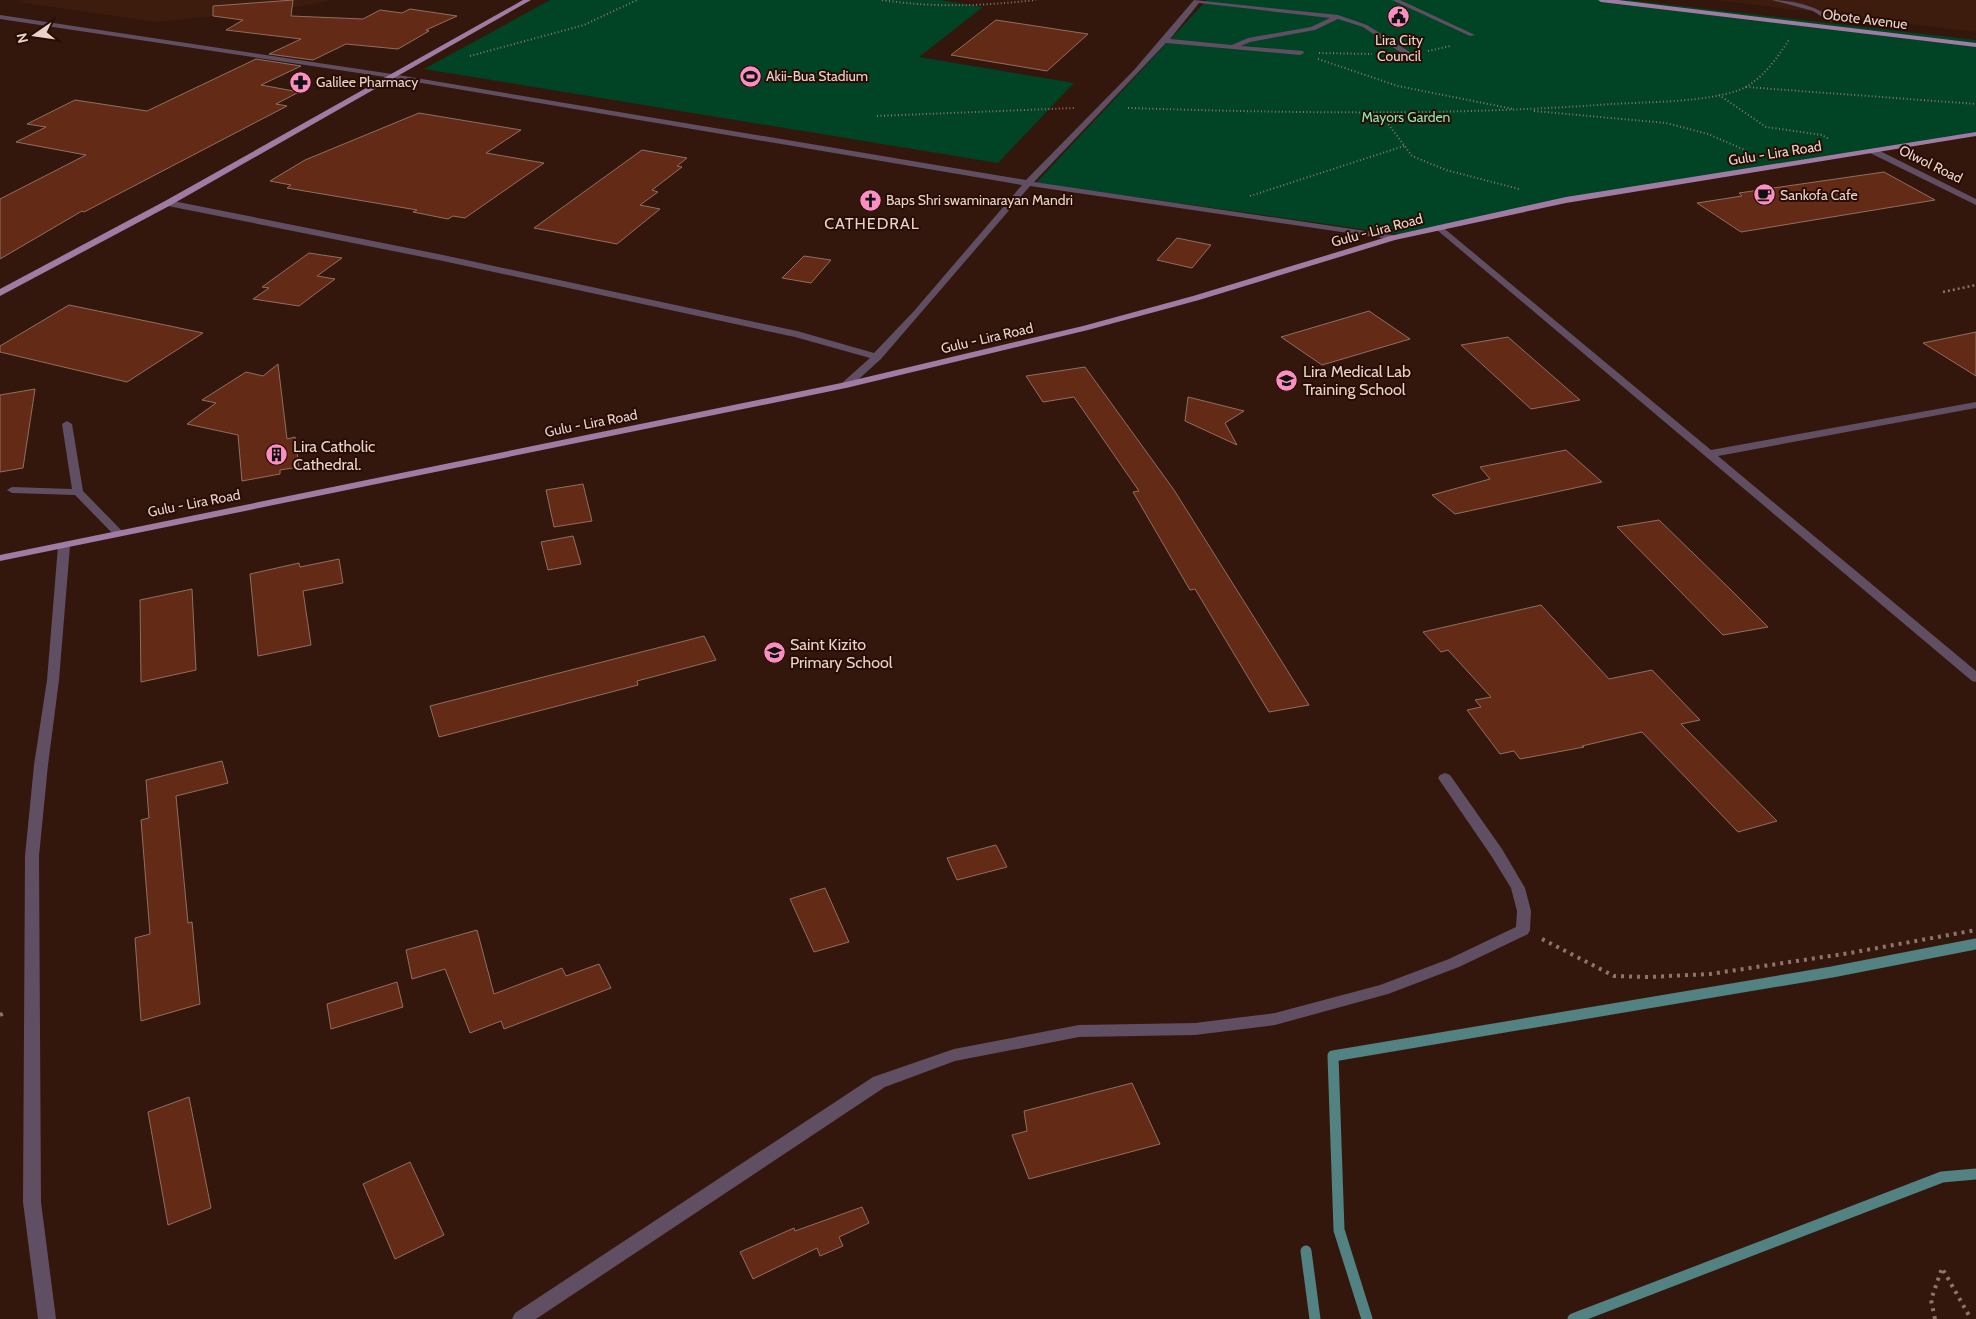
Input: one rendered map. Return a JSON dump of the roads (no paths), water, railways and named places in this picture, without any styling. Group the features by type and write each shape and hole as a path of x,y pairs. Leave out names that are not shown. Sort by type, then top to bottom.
{"main road":[{"path":"0,293 168,203 528,0"},
{"name":"Obote Avenue","path":"1601,0 1976,45"},
{"name":"Obote Avenue","path":"1652,0 1976,38"},
{"name":"Gulu - Lira Road","path":"0,558 846,386 1085,328 1196,298 1393,238 1566,200 1976,134"}],"street":[{"path":"846,386 878,357 1027,183 1163,41 1198,0 1338,17 1365,26 1409,54"},
{"path":"1395,0 1472,35"},
{"path":"1775,0 1815,10 1832,21"},
{"path":"0,17 392,76 1027,183 1393,238"},
{"path":"1232,48 1248,40 1313,29 1338,17"},
{"path":"1163,41 1300,53"},
{"name":"Olwol Road","path":"1873,151 1976,202"},
{"path":"168,203 433,256 788,332 878,357"},
{"path":"1440,228 1976,678"},
{"path":"1709,454 1976,405"},
{"path":"67,424 78,492 118,533"},
{"path":"12,490 78,492"},
{"path":"47,1319 32,1202 32,856 41,765 53,680 64,546"},
{"path":"521,1319 879,1082 954,1055 1078,1031 1195,1029 1274,1018 1383,990 1454,963 1523,930 1524,911 1518,888 1498,854 1445,778"}],"waterway":[{"path":"1367,1319 1339,1230 1333,1056 1832,972 1976,944"},
{"path":"1573,1319 1942,1177 1976,1174"},
{"path":"1306,1251 1315,1319"}],"place":[{"name":"Lira City Council","path":"1399,17"},
{"name":"Akii-Bua Stadium","path":"750,76"},
{"name":"Galilee Pharmacy","path":"300,82"},
{"name":"Sankofa Cafe","path":"1764,195"},
{"name":"Baps Shri swaminarayan Mandri","path":"870,200"},
{"name":"Lira Medical Lab Training School","path":"1287,380"},
{"name":"Lira Catholic Cathedral.","path":"277,455"},
{"name":"Saint Kizito Primary School","path":"774,653"}],"district":[{"name":"CATHEDRAL","path":"872,223"}],"park label":[{"name":"Mayors Garden","path":"1406,117"}]}
